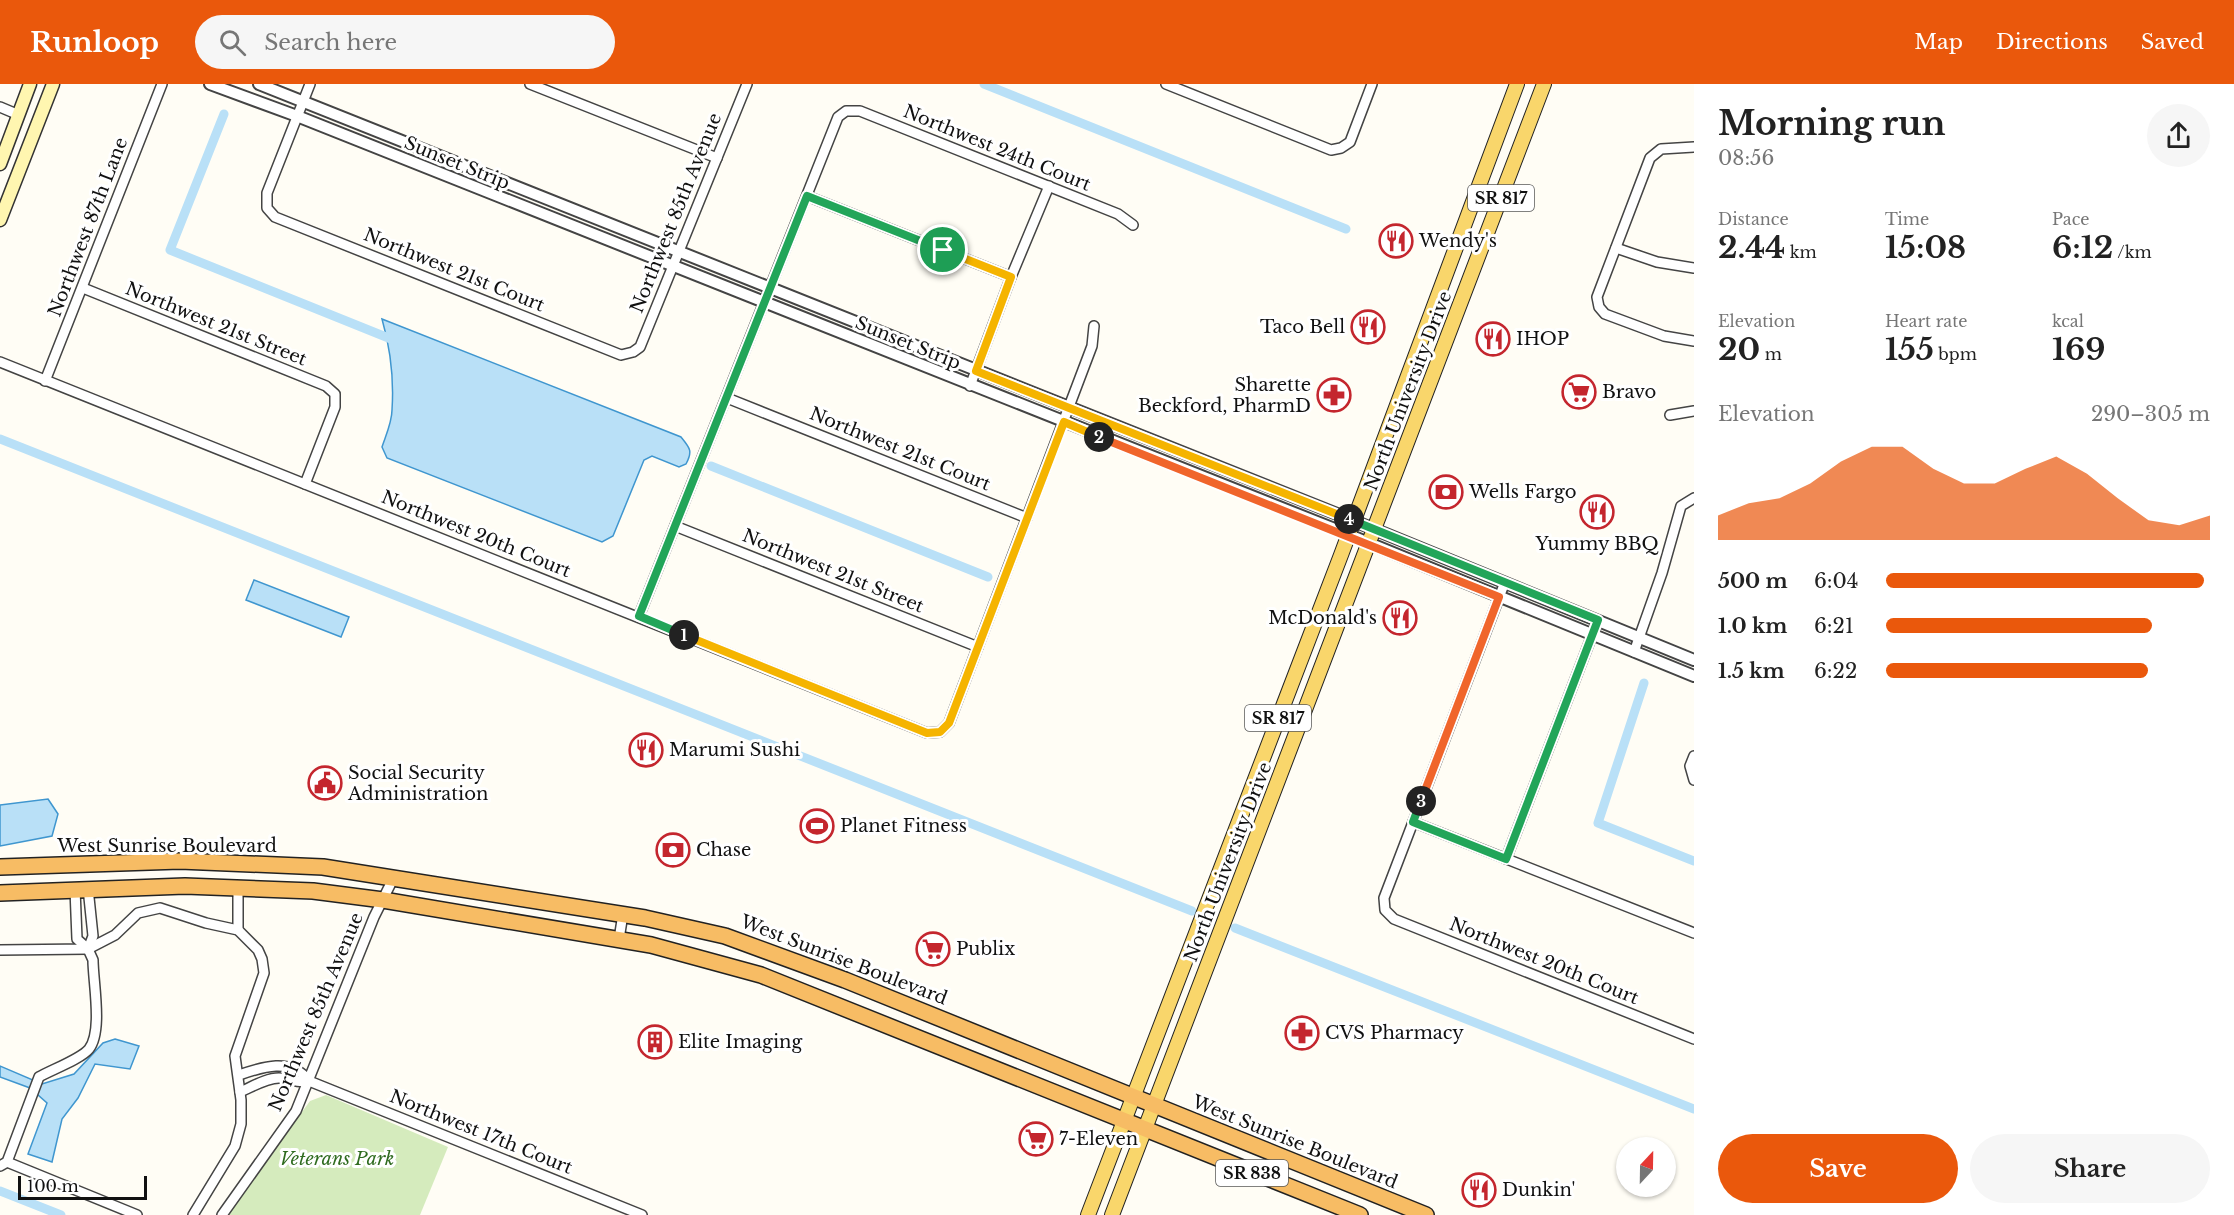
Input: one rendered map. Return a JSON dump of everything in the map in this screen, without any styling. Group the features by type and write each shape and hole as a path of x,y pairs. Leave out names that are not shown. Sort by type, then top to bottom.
{"highway":[{"name":"West Sunrise Boulevard","path":"0,867 220,862 323,867 623,914 725,936 769,950 1426,1215"},
{"path":"0,893 81,889 238,887 314,891 383,900 619,939 753,972 1123,1122"},
{"name":"SR 838","path":"1123,1122 1360,1215"}],"main road":[{"path":"0,164 30,84"},
{"path":"0,220 53,84"},
{"name":"North University Drive","path":"1088,1215 1348,535 1517,84"},
{"name":"North University Drive","path":"1112,1215 1544,84"},
{"path":"1443,278 1461,302"}],"street":[{"name":"Northwest 87th Lane","path":"45,381 162,84"},
{"name":"Sunset Strip","path":"210,84 297,116 1348,535 1694,676"},
{"name":"Sunset Strip","path":"259,84 1505,582 1694,660"},
{"path":"297,116 310,84"},
{"path":"530,84 717,159"},
{"name":"Northwest 85th Avenue","path":"633,352 639,346 673,267 747,84"},
{"path":"1166,84 1331,150 1341,148 1350,142 1372,84"},
{"path":"0,107 20,115"},
{"name":"Northwest 24th Court","path":"807,196 838,117 846,111 860,111 1118,214 1133,225"},
{"name":"Northwest 21st Court","path":"297,116 267,193 267,208 275,217 621,355 633,352"},
{"path":"1694,147 1655,152 1650,158 1597,297 1599,307 1605,314 1664,336 1694,341"},
{"path":"970,386 1011,277 1049,186"},
{"path":"639,616 807,196 1011,277"},
{"path":"1616,248 1657,262 1694,268"},
{"name":"Northwest 21st Street","path":"83,288 326,386 335,394 335,407 305,484"},
{"path":"978,647 1092,346 1094,326"},
{"name":"Northwest 20th Court","path":"0,362 927,733 940,732 949,723 978,647"},
{"name":"Northwest 21st Court","path":"727,398 1027,518"},
{"path":"1670,415 1694,411"},
{"path":"1634,652 1662,573 1681,506 1694,498"},
{"name":"Northwest 21st Street","path":"675,526 978,647"},
{"path":"1505,582 1413,822 1694,933"},
{"path":"1506,859 1598,620"},
{"path":"1693,779 1690,766 1694,756"},
{"name":"Northwest 20th Court","path":"1413,822 1384,898 1385,910 1394,919 1694,1039"},
{"name":"Northwest 85th Avenue","path":"222,1215 296,1111 394,877"},
{"path":"238,887 238,930"},
{"path":"81,889 93,936 88,949"},
{"path":"81,889 77,939 88,949 93,960 95,1035 89,1049 39,1077 3,1164 137,1215"},
{"path":"0,950 88,949 115,935 138,913 152,908 238,930 258,950 264,973 236,1056 241,1124 235,1146 193,1215"},
{"path":"619,939 623,914"},
{"path":"239,1075 275,1065 304,1074 309,1081 300,1083 280,1078 240,1092"},
{"name":"Northwest 17th Court","path":"309,1081 642,1215"},
{"path":"613,1215 617,1205"}],"green space":[{"name":"Veterans Park","path":"326,1095 448,1147 420,1215 226,1215 310,1101"}],"water":[{"path":"382,319 681,437 690,450 688,460 686,464 679,467 652,456 644,460 613,536 602,542 387,458 382,447 391,419 392,375"},
{"path":"254,580 349,617 341,637 246,600"},
{"path":"48,799 58,814 52,836 0,846 0,805"},
{"path":"115,1039 139,1046 130,1069 95,1064 78,1098 62,1119 52,1162 28,1154 47,1103 30,1088 0,1077 0,1066 42,1084 74,1074 103,1043"}],"waterway":[{"path":"984,84 1346,229"},
{"path":"224,114 170,250 396,341"},
{"path":"0,439 1192,911"},
{"path":"711,466 988,577"},
{"path":"1644,683 1598,823 1694,861"},
{"path":"1235,928 1694,1109"},
{"path":"0,1191 61,1215"}],"place":[{"name":"Wendy's","path":"1396,241"},
{"name":"Taco Bell","path":"1368,327"},
{"name":"IHOP","path":"1493,339"},
{"name":"Bravo","path":"1579,392"},
{"name":"Sharette Beckford, PharmD","path":"1334,395"},
{"name":"Wells Fargo","path":"1446,492"},
{"name":"Yummy BBQ","path":"1597,512"},
{"name":"McDonald's","path":"1400,618"},
{"name":"Marumi Sushi","path":"646,750"},
{"name":"Social Security Administration","path":"325,783"},
{"name":"Planet Fitness","path":"817,826"},
{"name":"Chase","path":"673,850"},
{"name":"Publix","path":"933,949"},
{"name":"CVS Pharmacy","path":"1302,1033"},
{"name":"Elite Imaging","path":"655,1042"},
{"name":"7-Eleven","path":"1036,1139"},
{"name":"Dunkin'","path":"1479,1190"}],"route":[{"path":"807,196 943,250 1011,277 976,371 1598,620 1506,859 1413,822 1499,597 1064,422 949,723 940,732 927,733 639,616 807,196"}]}
